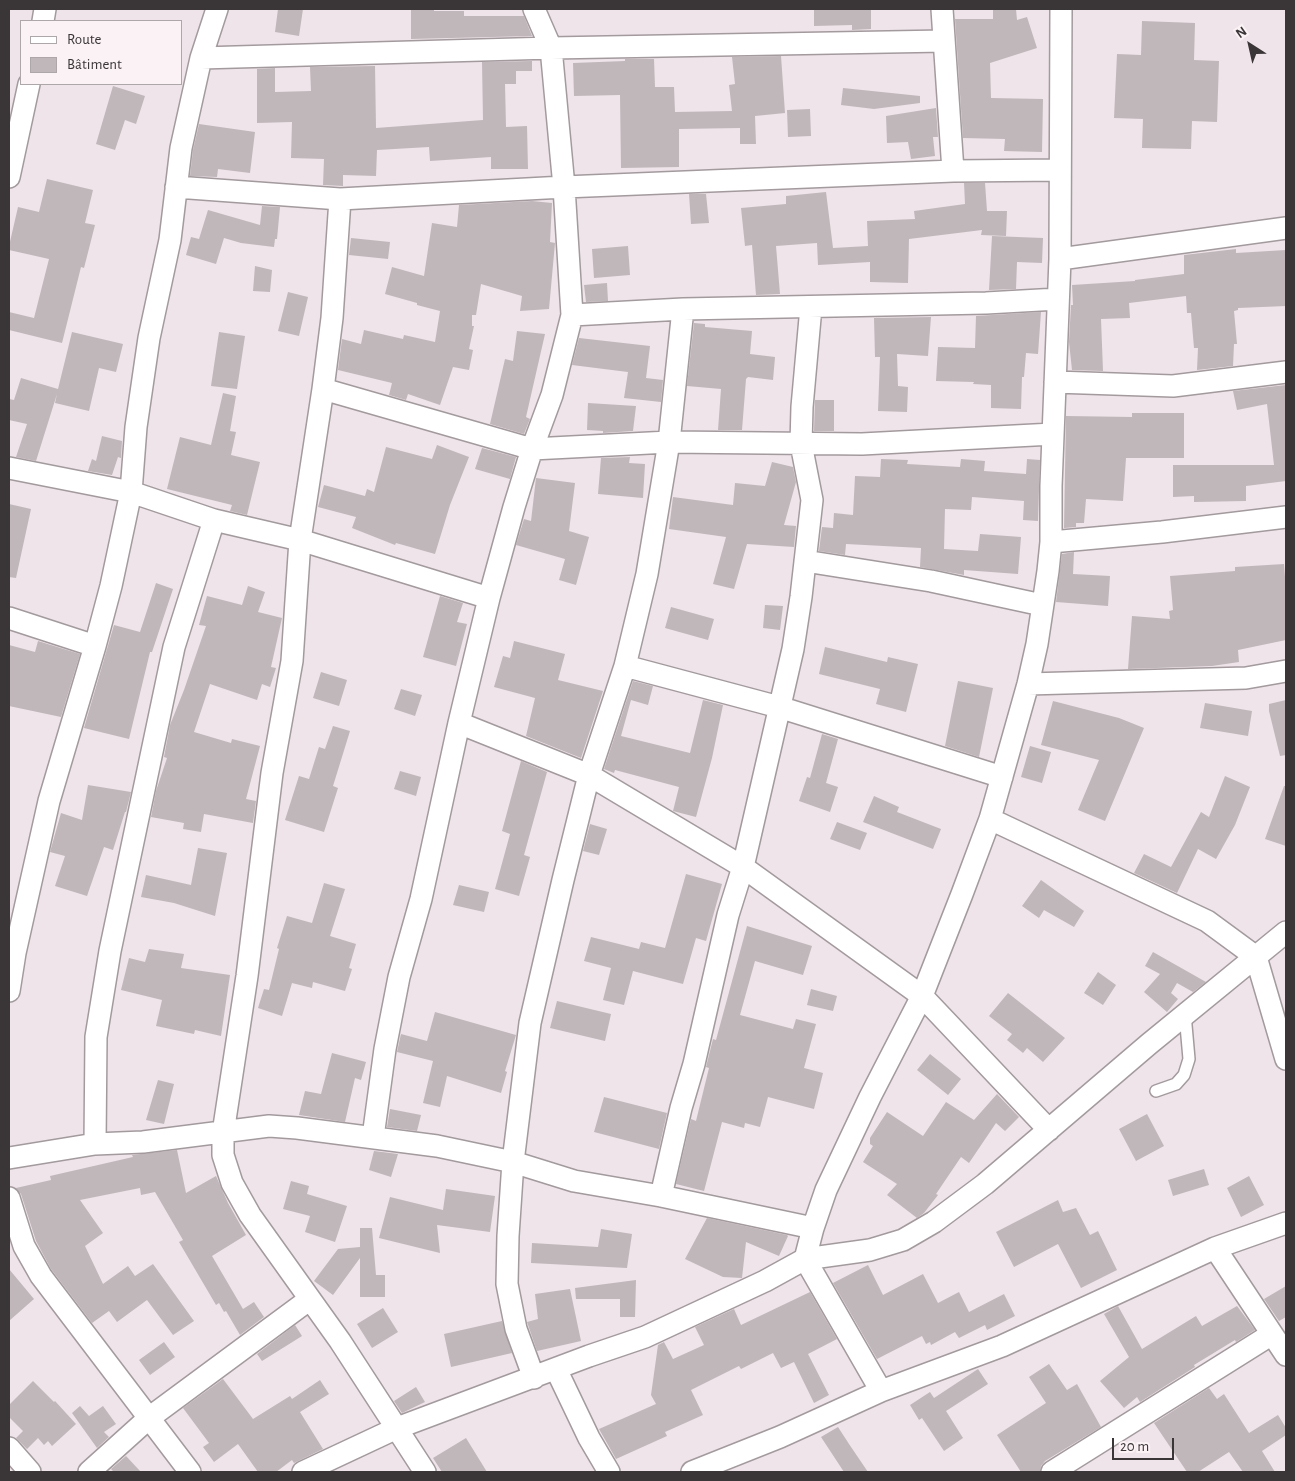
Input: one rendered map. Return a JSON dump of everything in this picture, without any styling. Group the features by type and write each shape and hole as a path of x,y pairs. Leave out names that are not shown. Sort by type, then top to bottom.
{"street":[{"path":"9,991 15,953 49,801 111,586 131,492 136,427 149,338 170,240 181,148 202,58 216,9"},
{"path":"373,1137 385,1049 399,978 421,899 489,598 532,449 552,396 572,315 564,187 551,48 534,9"},
{"path":"942,9 953,171"},
{"path":"881,1391 805,1259 826,1190 870,1097 922,996 990,819 1028,684 1037,644 1051,542 1060,259 1061,9"},
{"path":"202,58 551,48 944,40"},
{"path":"9,177 29,85"},
{"path":"176,186 340,199 564,187 953,171 1060,170"},
{"path":"340,199 332,318 300,540 292,661 272,773 247,976 223,1133 223,1155 232,1183 250,1215 340,1341 425,1472"},
{"path":"1060,259 1286,228"},
{"path":"572,315 683,308 986,304 1058,299"},
{"path":"661,1196 728,915 743,867 793,649 812,500 801,444 802,407 811,307"},
{"path":"534,1378 516,1330 507,1284 513,1162 530,1023 589,775 625,666 647,574 670,442 683,308"},
{"path":"1055,382 1173,386 1286,372"},
{"path":"323,389 532,449 670,442 862,444 1053,434"},
{"path":"9,468 131,492 214,520 300,540 489,598"},
{"path":"1051,542 1162,532 1286,517"},
{"path":"95,1144 96,1036 110,951 174,647 214,520"},
{"path":"804,561 931,581 1042,605"},
{"path":"9,618 95,646"},
{"path":"625,666 779,707 1002,777"},
{"path":"1028,684 1246,678 1286,671"},
{"path":"459,724 589,775 743,867 922,996 1049,1130"},
{"path":"990,819 1207,921 1256,958 1286,1058"},
{"path":"303,1472 397,1428 589,1356 645,1338 765,1282 805,1259 870,1250 903,1240 934,1222 985,1184 1185,1014 1286,932"},
{"path":"9,1158 95,1144 143,1142 269,1126 437,1146 513,1162 574,1180 813,1228"},
{"path":"9,1198 24,1246 41,1276 190,1472"},
{"path":"692,1472 780,1437 881,1391 1002,1346 1215,1248 1286,1222"},
{"path":"1215,1248 1286,1355"},
{"path":"89,1472 149,1418 310,1299"},
{"path":"1052,1472 1272,1334"},
{"path":"556,1369 589,1438 609,1472"},
{"path":"9,1448 30,1472"}],"lane":[{"path":"1156,1091 1176,1084 1184,1076 1189,1059 1185,1014"}],"building":[{"path":"278,9 303,9 299,36 275,32"},
{"path":"411,9 464,11 464,16 524,16 532,36 411,39"},
{"path":"814,9 871,9 871,29 852,30 852,25 814,26"},
{"path":"993,9 1016,9 1017,20 1027,17 1037,48 990,63 991,98 1043,99 1042,152 1004,151 1005,139 963,138 955,19 993,19"},
{"path":"1142,21 1195,23 1194,60 1219,61 1217,122 1192,121 1191,149 1142,148 1143,119 1114,118 1117,54 1141,55"},
{"path":"781,56 785,113 755,116 756,144 740,144 740,128 679,129 679,167 621,168 620,95 574,96 573,63 654,59 655,87 674,87 675,112 732,111 729,85 735,84 732,57"},
{"path":"532,61 532,71 516,71 516,84 505,84 506,127 527,126 528,169 491,169 491,157 430,161 429,147 377,150 376,176 343,175 343,186 323,185 324,159 291,158 292,122 257,123 257,69 275,68 275,92 311,91 310,67 375,66 376,128 483,120 482,62"},
{"path":"113,86 145,96 136,124 125,120 115,150 96,144"},
{"path":"843,88 920,96 920,103 874,109 841,105"},
{"path":"936,108 938,137 933,137 935,156 911,159 908,142 887,143 886,116"},
{"path":"810,109 811,136 788,137 787,110"},
{"path":"199,124 255,132 250,173 218,169 217,177 190,176"},
{"path":"47,179 93,190 85,223 95,225 84,268 81,267 62,343 9,330 9,312 34,318 49,259 9,250 18,207 39,212"},
{"path":"964,183 985,183 987,211 1007,211 1006,236 981,235 982,230 909,239 908,283 870,282 870,262 818,265 817,243 776,246 780,294 756,295 752,245 745,246 741,208 786,204 786,196 826,192 833,248 868,246 867,221 915,219 914,211 965,204"},
{"path":"689,194 706,194 709,223 691,224"},
{"path":"532,201 552,203 550,242 555,243 549,309 520,311 522,296 481,284 476,315 472,315 472,326 474,326 469,349 473,350 469,370 453,367 440,405 408,394 406,400 389,395 392,383 338,370 342,339 361,344 364,330 403,339 404,335 435,342 440,311 385,294 392,267 424,276 432,223 457,227 459,205"},
{"path":"262,206 280,207 277,239 275,239 274,247 241,243 224,238 216,264 186,255 191,237 199,239 208,210 260,225"},
{"path":"992,236 1043,238 1042,263 1017,262 1016,289 989,290"},
{"path":"351,238 390,242 388,259 349,255"},
{"path":"628,246 630,275 594,278 592,249"},
{"path":"1236,249 1236,253 1286,250 1286,306 1238,308 1238,310 1234,311 1237,344 1234,344 1233,366 1197,370 1198,348 1194,348 1191,313 1187,313 1186,296 1129,303 1130,318 1101,319 1103,371 1072,370 1069,342 1071,305 1073,305 1072,285 1135,281 1184,274 1184,255"},
{"path":"255,266 272,270 270,292 253,291"},
{"path":"607,283 608,301 586,302 584,285"},
{"path":"288,292 308,297 299,336 278,331"},
{"path":"1041,312 1038,354 1026,353 1024,377 1022,377 1021,409 991,408 991,385 973,384 974,382 936,381 938,347 975,348 976,316"},
{"path":"931,317 928,356 897,354 898,386 908,387 907,412 878,411 880,357 875,357 874,318"},
{"path":"694,323 705,324 705,327 752,331 750,354 775,357 773,380 748,377 746,379 742,430 718,430 721,389 687,386"},
{"path":"517,331 545,334 526,417 530,419 524,434 490,424 505,359 513,361"},
{"path":"72,332 123,344 116,372 99,368 89,411 55,403 57,394 36,461 16,457 27,424 9,420 9,399 14,400 21,378 58,389"},
{"path":"219,332 245,336 237,389 211,386"},
{"path":"579,338 650,346 646,378 663,380 661,402 624,398 628,372 572,365"},
{"path":"1286,385 1286,481 1246,486 1246,501 1194,502 1194,496 1173,497 1173,465 1274,465 1267,404 1237,410 1233,391"},
{"path":"223,393 236,396 230,431 236,432 231,455 260,462 247,515 230,511 232,505 167,489 180,437 211,445"},
{"path":"815,400 834,400 834,431 814,431"},
{"path":"588,403 636,406 633,431 603,433 603,431 587,430"},
{"path":"1132,413 1184,413 1184,458 1126,458 1123,501 1086,499 1084,523 1076,523 1076,527 1064,528 1066,416 1132,417"},
{"path":"102,436 122,441 121,458 118,457 112,475 88,471 92,459 96,461"},
{"path":"437,445 469,457 450,505 435,554 396,543 395,545 352,528 356,517 318,507 324,485 365,496 367,489 374,492 386,447 432,459"},
{"path":"482,448 516,457 510,479 475,469"},
{"path":"630,457 629,463 645,464 643,498 598,494 601,458"},
{"path":"881,459 908,460 907,464 960,467 961,459 985,461 984,471 1026,474 1027,459 1040,460 1038,521 1023,520 1024,501 972,497 971,510 945,509 944,549 978,551 980,534 1021,537 1018,574 964,570 964,575 920,567 921,548 846,544 845,555 819,551 822,527 833,528 834,513 853,515 855,476 880,477"},
{"path":"772,462 793,467 796,482 784,525 796,526 794,547 747,544 734,589 713,584 726,537 669,529 673,497 733,505 735,483 765,486"},
{"path":"536,478 575,483 569,531 589,537 576,585 559,580 565,559 516,545 524,519 531,521"},
{"path":"9,504 31,509 16,578 9,577"},
{"path":"1074,552 1073,574 1110,576 1108,606 1056,602 1062,554"},
{"path":"1284,564 1286,640 1238,650 1239,662 1212,666 1128,669 1132,616 1170,619 1169,611 1173,610 1170,576 1235,571 1235,567"},
{"path":"156,583 173,589 152,652 150,652 129,739 84,728 114,625 140,632"},
{"path":"248,586 265,592 258,612 282,618 271,667 276,668 270,687 262,684 257,700 210,684 194,732 231,743 232,739 260,746 246,799 256,801 253,823 204,814 201,832 183,829 184,823 151,817 156,791 167,758 164,757 170,725 206,626 199,625 207,596 242,605"},
{"path":"440,596 463,603 457,622 467,624 456,666 423,657"},
{"path":"765,605 783,606 780,630 763,628"},
{"path":"671,607 714,619 708,640 665,628"},
{"path":"38,641 80,654 61,717 9,706 9,645 35,652"},
{"path":"514,641 565,654 558,680 603,691 581,758 526,736 535,698 494,687 503,656 510,658"},
{"path":"825,647 887,662 888,657 918,664 906,712 876,704 880,689 819,674"},
{"path":"321,672 347,680 339,706 313,698"},
{"path":"633,681 653,686 648,705 631,700 621,736 690,753 703,700 723,705 712,758 696,817 673,811 679,787 615,770 614,773 604,769"},
{"path":"958,681 993,688 979,757 945,746"},
{"path":"401,689 422,695 415,716 394,709"},
{"path":"1286,700 1286,755 1280,756 1269,704"},
{"path":"1053,701 1119,718 1144,728 1105,821 1078,810 1099,760 1041,745"},
{"path":"1205,703 1252,711 1248,736 1200,728"},
{"path":"333,726 350,731 333,786 338,788 324,832 285,820 299,776 309,779 319,747 325,749"},
{"path":"822,734 838,739 826,783 838,787 830,812 799,801 807,777 810,778"},
{"path":"1030,746 1051,752 1042,783 1021,777"},
{"path":"521,761 547,772 524,855 530,857 519,896 495,889 510,834 502,831"},
{"path":"400,771 421,777 416,796 394,789"},
{"path":"1225,776 1250,787 1235,825 1216,859 1198,849 1177,893 1134,873 1144,854 1171,867 1201,812 1209,817"},
{"path":"88,785 131,792 113,850 104,847 87,896 55,886 65,856 50,852 61,813 82,820"},
{"path":"1284,786 1286,786 1286,846 1265,839"},
{"path":"874,796 899,807 897,812 941,829 933,849 863,822"},
{"path":"837,822 867,833 860,850 830,839"},
{"path":"590,824 607,829 599,855 583,851"},
{"path":"198,848 227,853 215,916 174,903 141,897 146,875 191,885"},
{"path":"686,874 722,884 706,941 696,938 683,984 633,971 624,1005 603,1000 611,968 584,961 591,937 639,949 641,942 665,948"},
{"path":"1041,880 1084,911 1074,927 1044,910 1039,918 1022,906"},
{"path":"324,883 345,889 330,936 356,944 349,968 352,969 345,991 313,982 312,988 292,983 282,1016 258,1008 264,989 269,990 279,949 277,948 287,916 312,923"},
{"path":"459,885 489,892 484,912 453,905"},
{"path":"747,926 812,946 803,975 755,961 740,1015 793,1029 796,1019 816,1024 804,1068 823,1073 814,1109 768,1097 760,1127 745,1123 744,1128 722,1122 704,1191 676,1184 691,1119 696,1121 709,1068 706,1067 713,1039 716,1040"},
{"path":"149,949 184,954 181,968 230,975 221,1036 195,1030 194,1034 156,1026 162,1000 121,990 129,958 145,962"},
{"path":"1153,952 1206,982 1193,992 1177,983 1171,993 1178,999 1167,1012 1144,992 1160,974 1145,966"},
{"path":"1098,972 1116,985 1103,1005 1084,993"},
{"path":"811,989 837,996 833,1011 807,1005"},
{"path":"1008,993 1065,1038 1043,1062 1027,1048 1023,1053 1007,1040 1012,1034 989,1016"},
{"path":"557,1001 611,1014 605,1041 550,1028"},
{"path":"435,1012 516,1035 505,1071 507,1072 501,1093 447,1076 440,1107 423,1103 433,1061 397,1052 401,1034 427,1041"},
{"path":"332,1053 366,1062 361,1080 355,1078 345,1122 299,1115 305,1091 321,1094"},
{"path":"930,1054 961,1079 948,1095 917,1070"},
{"path":"158,1080 174,1084 164,1124 146,1120"},
{"path":"997,1094 1019,1117 1005,1131 996,1123 969,1163 961,1157 936,1194 938,1195 924,1213 917,1218 887,1195 897,1184 863,1162 873,1146 870,1144 870,1138 887,1112 923,1136 946,1102 974,1120"},
{"path":"604,1097 667,1113 659,1149 594,1132"},
{"path":"390,1109 421,1115 417,1131 387,1127"},
{"path":"1147,1114 1164,1146 1136,1161 1119,1129"},
{"path":"177,1150 186,1193 216,1176 228,1203 246,1235 212,1256 243,1309 254,1302 264,1317 240,1335 226,1311 224,1312 219,1303 216,1305 179,1242 183,1240 155,1192 141,1195 140,1188 80,1200 103,1233 85,1246 103,1284 128,1266 135,1276 153,1264 194,1321 173,1335 147,1300 117,1322 109,1311 92,1323 51,1269 36,1241 21,1194 16,1188 51,1180 50,1176 133,1157 132,1155"},
{"path":"374,1151 398,1154 391,1177 369,1170"},
{"path":"1204,1169 1209,1185 1173,1196 1168,1180"},
{"path":"1249,1176 1264,1205 1241,1217 1227,1188"},
{"path":"291,1181 309,1186 307,1194 347,1206 335,1242 305,1232 310,1216 283,1209"},
{"path":"446,1189 495,1196 490,1232 437,1225 440,1253 379,1238 390,1197 443,1210"},
{"path":"1058,1200 1063,1212 1076,1208 1090,1235 1098,1231 1117,1270 1081,1288 1058,1244 1014,1267 996,1232"},
{"path":"707,1218 788,1236 779,1256 746,1242 742,1278 723,1277 685,1259"},
{"path":"360,1228 372,1228 376,1275 385,1275 385,1297 360,1297 360,1258 333,1295 314,1281 338,1249 360,1247"},
{"path":"601,1229 632,1234 627,1268 531,1263 532,1243 598,1247"},
{"path":"868,1265 883,1295 923,1274 938,1303 959,1292 969,1312 1004,1294 1015,1316 987,1330 985,1325 959,1338 955,1332 931,1345 930,1342 926,1344 922,1336 877,1359 833,1283"},
{"path":"9,1269 34,1299 9,1321"},
{"path":"636,1280 635,1317 620,1317 620,1299 576,1299 575,1288"},
{"path":"1286,1286 1286,1317 1279,1321 1264,1299"},
{"path":"570,1289 581,1341 537,1351 527,1322 538,1319 535,1294"},
{"path":"810,1292 837,1339 808,1354 829,1395 814,1403 794,1362 781,1368 773,1353 741,1369 739,1366 691,1390 703,1415 665,1432 667,1436 616,1459 599,1429 656,1404 651,1395 658,1345 664,1342 673,1359 704,1345 695,1327 734,1309 741,1325"},
{"path":"1118,1306 1142,1349 1196,1316 1202,1326 1237,1306 1255,1330 1194,1365 1195,1367 1140,1402 1137,1397 1124,1408 1100,1381 1129,1357 1104,1314"},
{"path":"383,1308 398,1332 372,1348 357,1324"},
{"path":"502,1321 512,1353 451,1367 444,1334"},
{"path":"295,1325 302,1336 262,1361 257,1354"},
{"path":"164,1342 175,1357 150,1375 139,1360"},
{"path":"1049,1364 1067,1390 1077,1384 1101,1427 1045,1461 1041,1466 1040,1472 1021,1472 997,1435 1046,1403 1029,1377"},
{"path":"978,1369 988,1384 946,1411 963,1438 944,1451 922,1418 919,1420 910,1405 930,1392 934,1398"},
{"path":"223,1379 253,1419 290,1396 292,1399 320,1380 329,1394 300,1412 323,1449 294,1463 292,1460 276,1472 258,1472 238,1444 214,1462 203,1447 209,1443 183,1408"},
{"path":"33,1381 76,1424 52,1446 48,1441 44,1445 38,1438 27,1449 16,1438 23,1431 9,1417 9,1405"},
{"path":"416,1387 425,1402 402,1413 394,1401"},
{"path":"1209,1388 1217,1399 1224,1394 1249,1433 1278,1415 1286,1428 1286,1435 1262,1451 1275,1472 1243,1472 1229,1452 1198,1472 1187,1472 1154,1423"},
{"path":"80,1406 89,1416 103,1406 116,1424 104,1432 109,1437 97,1448 72,1413"},
{"path":"838,1427 868,1472 844,1472 821,1437"},
{"path":"466,1438 487,1472 442,1472 433,1458"},
{"path":"126,1456 141,1472 114,1472 111,1469"}]}
